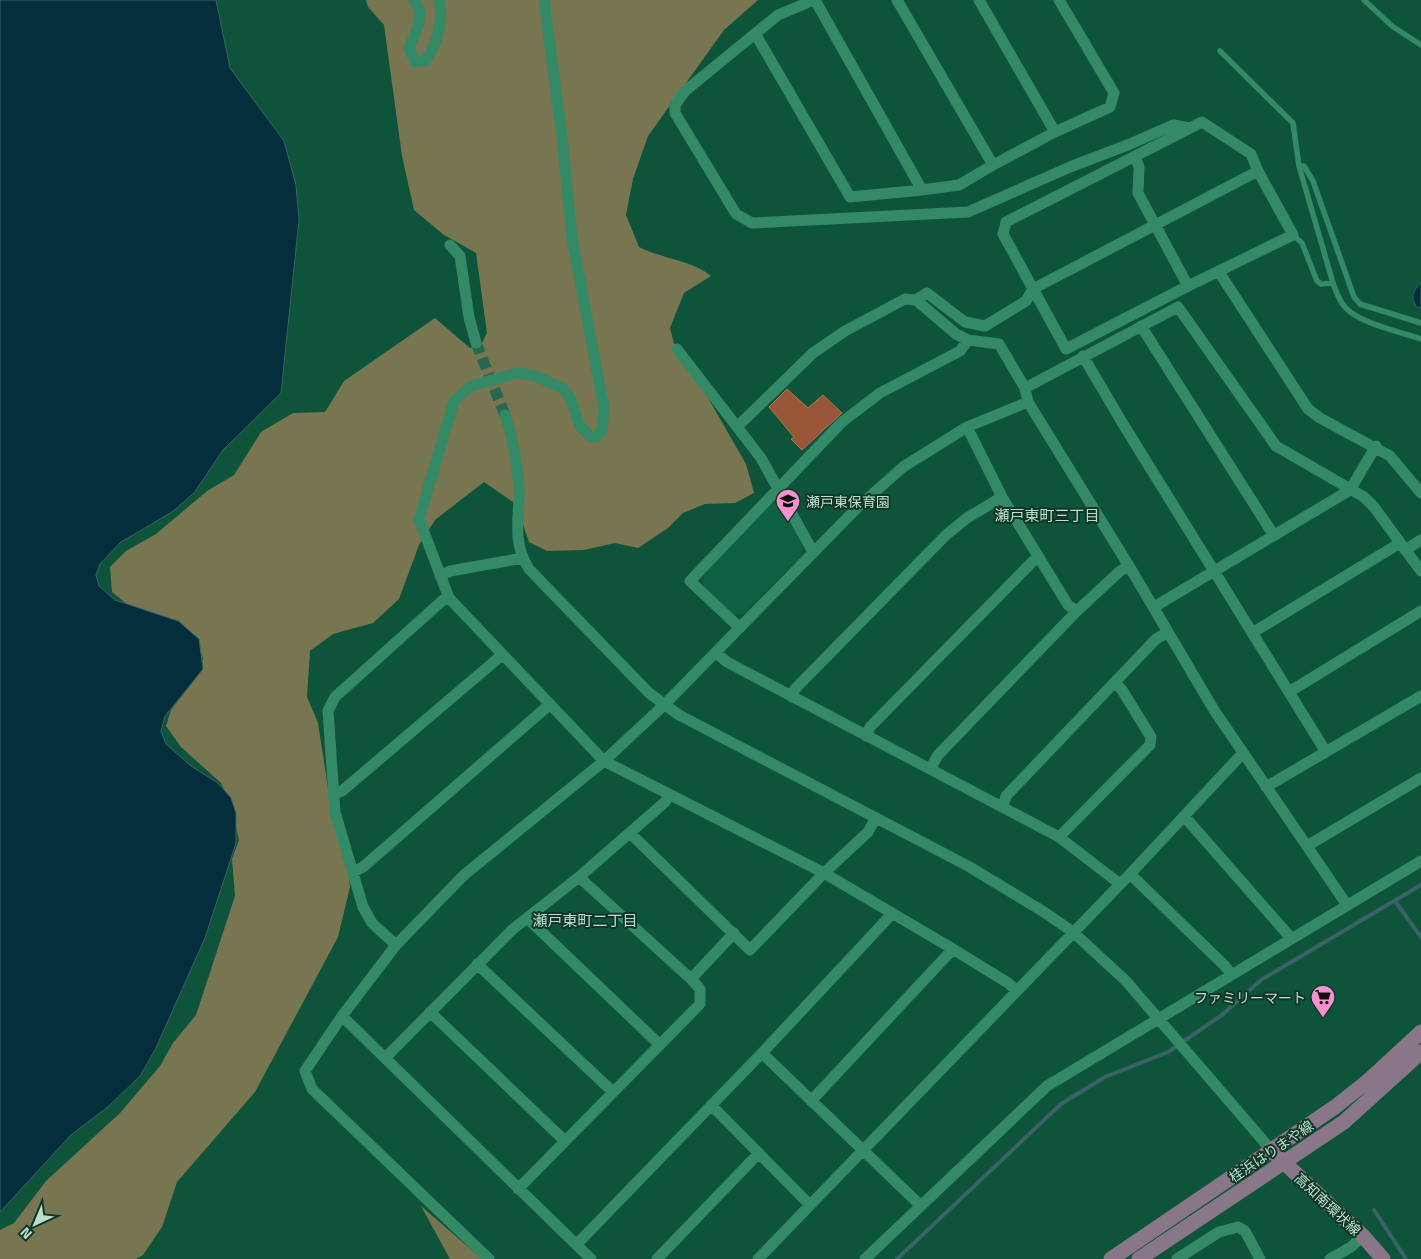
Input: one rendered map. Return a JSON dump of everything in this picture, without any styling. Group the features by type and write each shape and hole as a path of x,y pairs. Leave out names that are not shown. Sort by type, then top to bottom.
{"main road":[{"name":"桂浜はりまや線","path":"1111,1259 1272,1151 1362,1085 1421,1032"},
{"name":"桂浜はりまや線","path":"1139,1259 1344,1122 1421,1052"},
{"name":"高知南環状線","path":"1272,1151 1363,1236 1383,1259"}],"street":[{"path":"414,0 420,11 420,19 409,48 415,62 425,61 433,51 436,32 442,20 439,0"},
{"path":"544,0 562,137 572,238 604,408 602,430 597,437 591,437 586,434 580,426 570,397 561,387 532,375 517,373 471,386 454,401 419,519 449,598 604,761 824,873 891,915 953,949 1008,983 1017,991"},
{"path":"922,190 815,0 778,15 756,35 685,91 675,105 675,113 736,214 752,223 968,212 1070,167 1173,125 1190,128"},
{"path":"897,0 992,165"},
{"path":"979,0 1055,132"},
{"path":"756,35 850,197 922,190 959,185 992,165 1055,132 1110,107 1114,93 1059,0"},
{"path":"1202,122 1251,154 1258,171 1293,235 1066,348 1004,234 1006,222 1135,157 1202,122"},
{"path":"1135,157 1139,166 1138,193 1188,286"},
{"path":"916,300 927,293 965,322 985,326 1026,300 1033,289 1153,224 1258,171"},
{"path":"450,246 460,256 476,343"},
{"path":"1219,272 1308,409 1320,418 1376,446 1390,456 1421,494"},
{"path":"738,426 813,353 845,331 905,299 916,300 956,334 968,340 999,344 1025,388 1028,402 1242,754 1347,905"},
{"path":"1025,388 1178,307 1276,446 1364,497 1374,507 1421,571"},
{"path":"1141,326 1273,534"},
{"path":"740,628 690,581 842,422 880,393 960,351 968,340"},
{"path":"676,350 738,426 779,488 813,552"},
{"path":"1083,356 1326,752"},
{"path":"489,1259 312,1089 305,1071 342,1016 396,945 464,875 604,761 664,706 859,506 903,468 967,427 1028,402"},
{"path":"505,415 516,449 519,489 516,536 522,558 529,569 648,693 664,706 968,866 1073,932 1126,981 1272,1151"},
{"path":"967,427 1002,497 1068,605 1076,611"},
{"path":"1154,607 1273,534 1350,490 1376,446"},
{"path":"792,696 795,689 946,536 967,518 1002,497"},
{"path":"1252,633 1402,546 1421,540"},
{"path":"866,736 870,727 1038,556"},
{"path":"440,576 450,571 522,558"},
{"path":"930,769 938,755 1076,611 1120,571 1129,566"},
{"path":"396,945 372,923 363,907 335,812 328,711 335,697 443,600 449,598"},
{"path":"1289,692 1421,611"},
{"path":"1003,807 1006,796 1156,639 1168,632"},
{"path":"716,653 727,662 1059,837 1120,884"},
{"path":"333,794 342,791 502,655"},
{"path":"1059,837 1150,745 1151,737 1115,682"},
{"path":"1266,787 1421,696"},
{"path":"353,872 363,868 549,705"},
{"path":"758,1259 1130,874 1242,754"},
{"path":"1307,846 1421,778"},
{"path":"386,1057 477,964 527,918 580,877 666,802 669,795"},
{"path":"1184,816 1291,938"},
{"path":"630,833 750,950 824,873 868,832 875,818"},
{"path":"865,1259 1047,1086 1230,974 1421,861"},
{"path":"1130,874 1225,966 1230,974"},
{"path":"518,1189 700,1004 700,989 691,979 580,877"},
{"path":"577,1244 762,1053 891,915"},
{"path":"527,918 660,1045"},
{"path":"691,979 734,933"},
{"path":"811,1101 953,949"},
{"path":"477,964 613,1092"},
{"path":"430,1012 565,1141"},
{"path":"342,1016 591,1259"},
{"path":"762,1053 921,1206"},
{"path":"711,1105 810,1205"},
{"path":"656,1259 759,1153"},
{"path":"1177,1259 1190,1255 1219,1232 1238,1227 1245,1231 1260,1259"},
{"path":"1330,1259 1351,1247 1363,1236"}],"lane":[{"path":"1364,0 1392,26 1420,43"},
{"path":"1220,51 1293,123 1299,166 1340,301 1347,310 1359,317 1421,339"},
{"path":"1299,166 1304,166 1313,181 1354,297 1360,304 1421,323"},
{"path":"1293,235 1302,243 1317,281 1321,284 1333,283"}],"shaded area":[{"path":"366,0 758,0 724,30 648,136 633,179 626,215 639,247 695,266 711,276 684,293 670,328 678,359 696,377 746,464 754,493 735,503 705,504 683,513 668,528 638,548 615,543 584,550 547,551 529,542 516,504 484,482 435,520 419,545 399,599 373,623 333,634 310,651 307,697 318,723 332,814 348,864 350,887 338,937 255,1092 177,1182 162,1227 143,1255 136,1259 0,1259 0,1230 14,1223 46,1181 120,1113 160,1066 173,1043 196,1015 235,896 232,859 239,840 231,804 221,783 181,747 166,726 171,710 196,678 203,659 197,638 178,620 139,614 112,592 110,567 126,551 156,534 207,491 234,475 261,432 293,413 325,412 344,381 435,318 470,348 481,345 487,333 476,253 444,235 414,210 402,156 384,25 368,7"},
{"path":"770,503 781,504 802,545 801,556 743,614 732,615 703,586 703,575"},
{"path":"421,1206 482,1259 450,1259"}],"water":[{"path":"0,0 216,0 230,68 284,141 296,185 299,220 281,393 223,450 194,493 172,512 121,542 100,564 96,575 99,586 115,600 178,621 199,639 203,669 165,716 161,731 166,744 191,766 218,783 231,798 236,813 236,843 205,938 155,1050 140,1076 109,1106 71,1135 0,1212"},
{"path":"1421,282 1421,308 1417,307 1413,297"}],"building":[{"path":"787,389 808,408 823,395 842,413 802,450 791,439 794,437 769,407"}],"waterway":[{"path":"897,1259 1061,1104 1105,1077 1168,1052 1222,1015 1261,980 1421,885"},
{"path":"1395,901 1421,937"},
{"path":"1374,1210 1406,1259"}],"tunnel":[{"path":"476,343 505,415"}],"place":[{"name":"瀬戸東保育園","path":"788,522"},
{"name":"ファミリーマート","path":"1323,1018"}],"district":[{"name":"瀬戸東町三丁目","path":"1047,515"},
{"name":"瀬戸東町二丁目","path":"585,920"}]}
